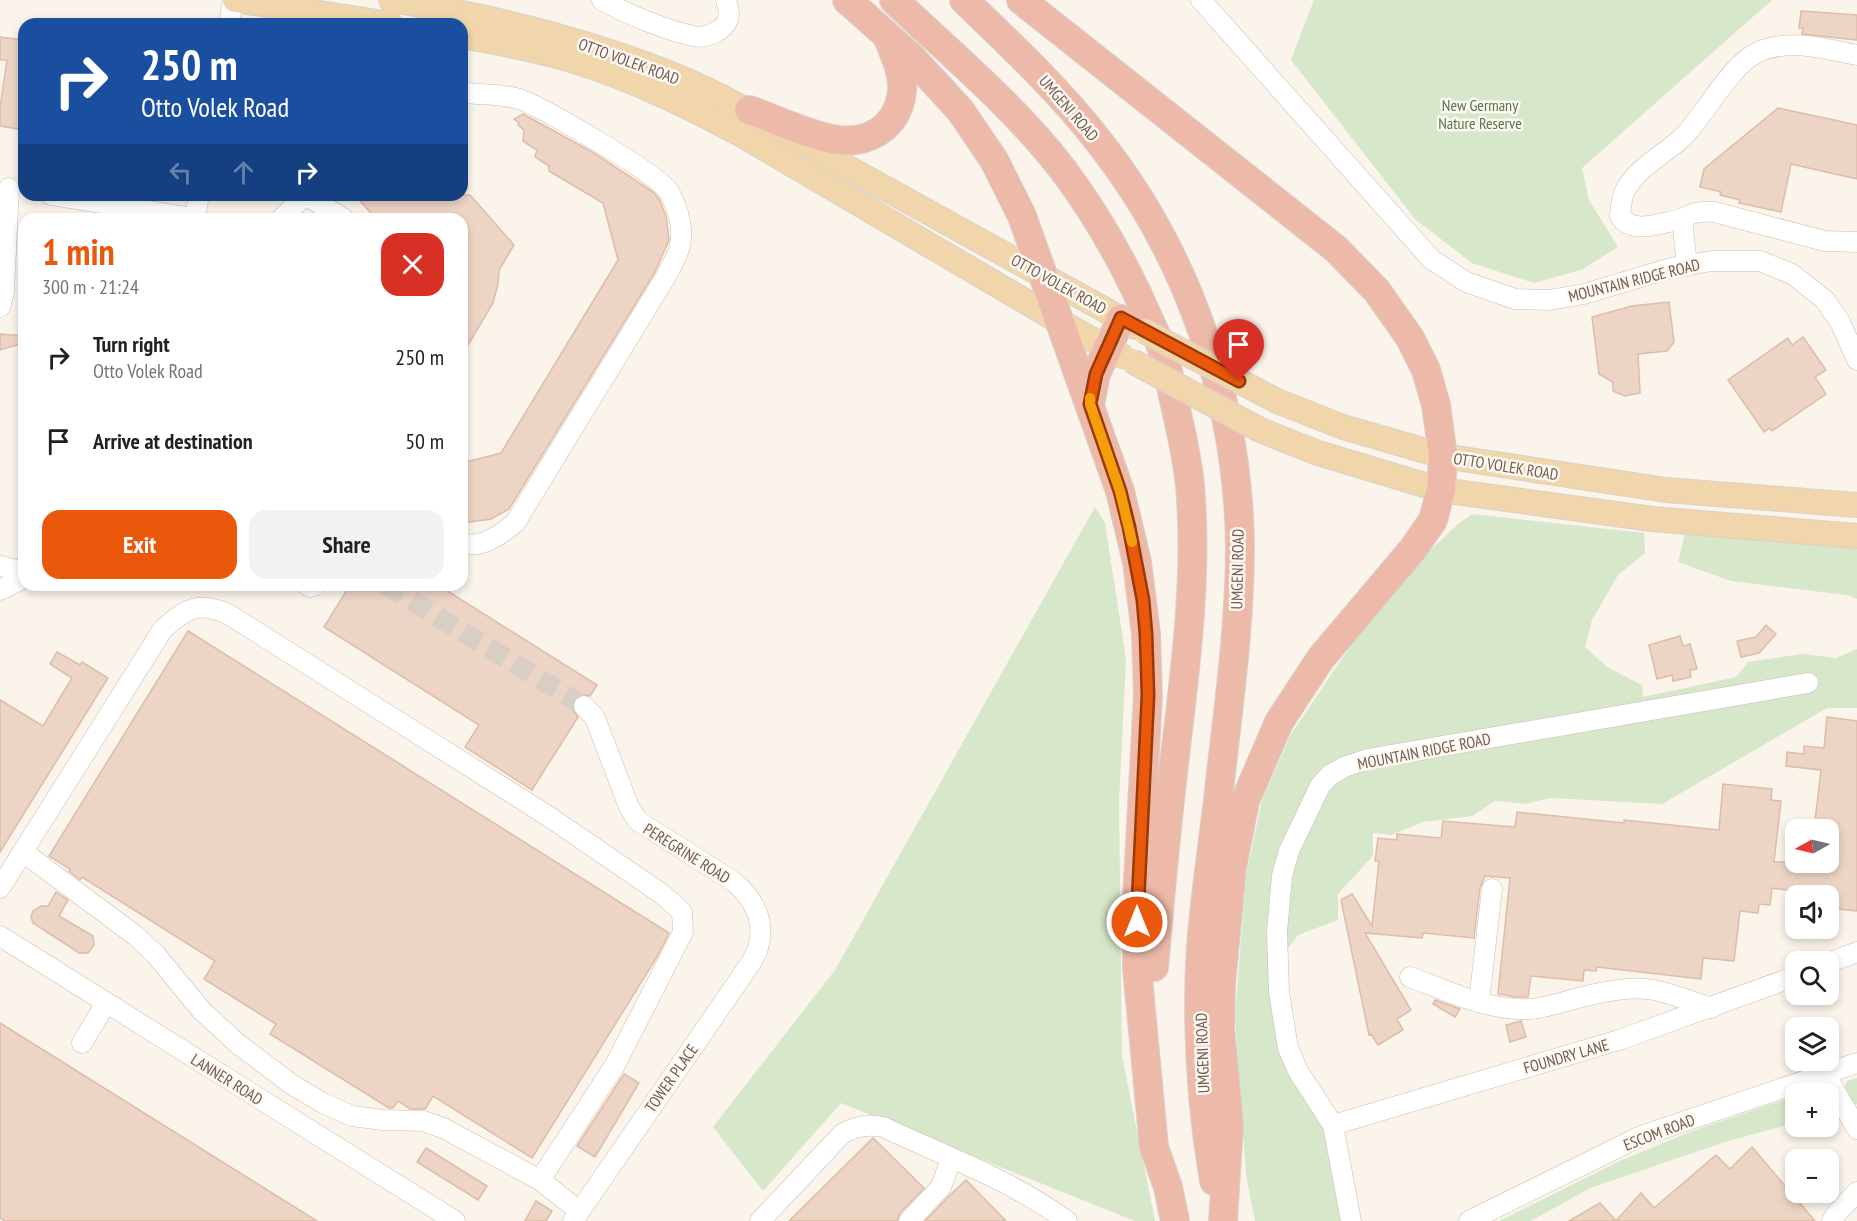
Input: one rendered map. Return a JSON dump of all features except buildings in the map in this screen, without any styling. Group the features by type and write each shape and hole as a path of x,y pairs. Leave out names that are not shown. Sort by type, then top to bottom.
{"highway":[{"path":"847,0 911,57 960,110 994,160 1022,216 1057,320 1090,404 1125,509 1137,562 1144,612 1148,695 1137,899 1137,968 1154,1147 1168,1187"},
{"path":"894,0 1028,129 1064,171 1094,216 1139,296 1161,347 1183,438 1190,484 1191,594 1185,679 1160,895 1152,987 1158,1108 1168,1187 1175,1221"},
{"name":"UMGENI ROAD","path":"964,0 1067,104 1125,176 1168,249 1189,293 1222,394 1234,467 1240,546 1233,671 1201,949 1200,1006 1201,1067 1207,1138 1223,1221"},
{"path":"1021,0 1336,249 1377,291 1410,338 1426,370 1436,405 1443,456 1440,490 1433,520 1413,549 1321,658 1279,722 1245,801 1232,867 1221,984 1220,1028 1229,1125 1223,1221"},
{"path":"749,110 831,139 855,141 874,136 895,116 902,91 901,75 888,38"},
{"path":"1090,404 1096,374 1108,347 1132,324"}],"main road":[{"path":"234,0 351,18"},
{"name":"OTTO VOLEK ROAD","path":"391,0 500,22 593,46 668,73 749,110 843,165 1276,401 1343,427 1443,456 1666,490 1857,506"},
{"name":"OTTO VOLEK ROAD","path":"468,37 531,49 574,61 653,90 694,109 1057,320 1260,430 1318,453 1440,490 1652,519 1857,536"}],"street":[{"path":"230,18 234,0"},
{"path":"602,0 624,12 695,36 709,35 720,30 729,13 726,0"},
{"name":"MOUNTAIN RIDGE ROAD","path":"1201,0 1431,259 1466,282 1515,299 1549,300 1584,294 1671,268 1712,261 1760,261 1792,274 1825,300 1840,322 1857,360"},
{"path":"1857,55 1791,44 1759,52 1748,58 1735,70 1702,116 1683,136 1641,172 1625,190 1620,216 1624,223 1643,226 1682,219 1692,213 1714,212 1826,241 1857,242"},
{"path":"468,93 519,99 540,108 650,174 668,190 676,207 681,227 680,248 665,278 515,524 494,539 468,546"},
{"path":"0,307 4,292 11,189"},
{"path":"76,201 127,213"},
{"path":"287,213 299,201"},
{"path":"315,201 334,213"},
{"path":"1682,219 1687,266"},
{"path":"0,566 18,570"},
{"path":"0,590 18,581"},
{"path":"0,888 163,628 192,608 211,606 228,614 548,816 662,894 682,912 683,932 615,1065 540,1180"},
{"name":"MOUNTAIN RIDGE ROAD","path":"1351,1221 1333,1125 1309,1091 1288,1048 1279,992 1277,932 1282,876 1289,851 1320,786 1330,775 1344,767 1368,759 1808,683"},
{"name":"PEREGRINE ROAD","path":"584,706 595,718 629,807 638,821 734,882 748,894 757,910 761,933"},
{"path":"23,852 136,936 156,955 202,1011 238,1044 291,1084 351,1116 365,1119 423,1121 443,1128 540,1180 576,1216"},
{"path":"1479,1002 1492,889"},
{"name":"TOWER PLACE","path":"576,1216 744,973 758,950 761,933"},
{"name":"LANNER ROAD","path":"0,936 106,1002 427,1214 455,1221"},
{"path":"1839,959 1857,952"},
{"path":"1410,977 1491,1005 1530,1009 1612,990 1636,988 1654,990 1711,1008"},
{"name":"FOUNDRY LANE","path":"1333,1125 1619,1040 1785,980"},
{"path":"82,1043 106,1002"},
{"name":"ESCOM ROAD","path":"1469,1221 1641,1136 1857,1063"},
{"path":"1825,1074 1857,1129"},
{"path":"760,1221 842,1134 858,1126 872,1125 883,1127 994,1178 1036,1200 1067,1221"},
{"path":"909,1221 941,1187 951,1159"},
{"path":"1832,1221 1857,1192"}],"green space":[{"name":"New Germany Nature Reserve","path":"1314,0 1772,0 1582,168 1589,200 1618,247 1581,270 1534,283 1472,263 1415,219 1291,60"},
{"path":"1095,507 1105,523 1126,659 1119,803 1122,1056 1155,1221 1135,1221 841,1103 763,1191 713,1127 835,970"},
{"path":"1472,514 1644,533 1645,553 1618,575 1592,620 1585,647 1607,667 1642,685 1643,697 1736,677 1748,662 1802,654 1836,658 1857,649 1857,708 1827,708 1662,804 1551,798 1525,804 1495,801 1472,816 1423,822 1391,835 1373,833 1373,856 1338,894 1338,920 1298,935 1278,962 1288,1048 1322,1108 1348,1221 1255,1221 1246,1175 1235,1017 1246,875 1262,800 1291,734 1366,623 1422,558"},
{"path":"1685,533 1857,548 1857,599 1847,595 1731,581 1678,562"},
{"path":"1857,1078 1857,1104 1850,1106 1843,1090 1847,1081"},
{"path":"1785,1099 1785,1126 1728,1141 1590,1188 1531,1221 1499,1221 1622,1160 1695,1130"}],"tunnel":[{"path":"396,591 584,706"}],"slow traffic":[{"path":"1090,398 1090,404 1120,491 1132,542"}],"route":[{"path":"1137,922 1148,695 1146,634 1137,562 1120,491 1090,404 1092,388 1121,318 1239,381"}]}
